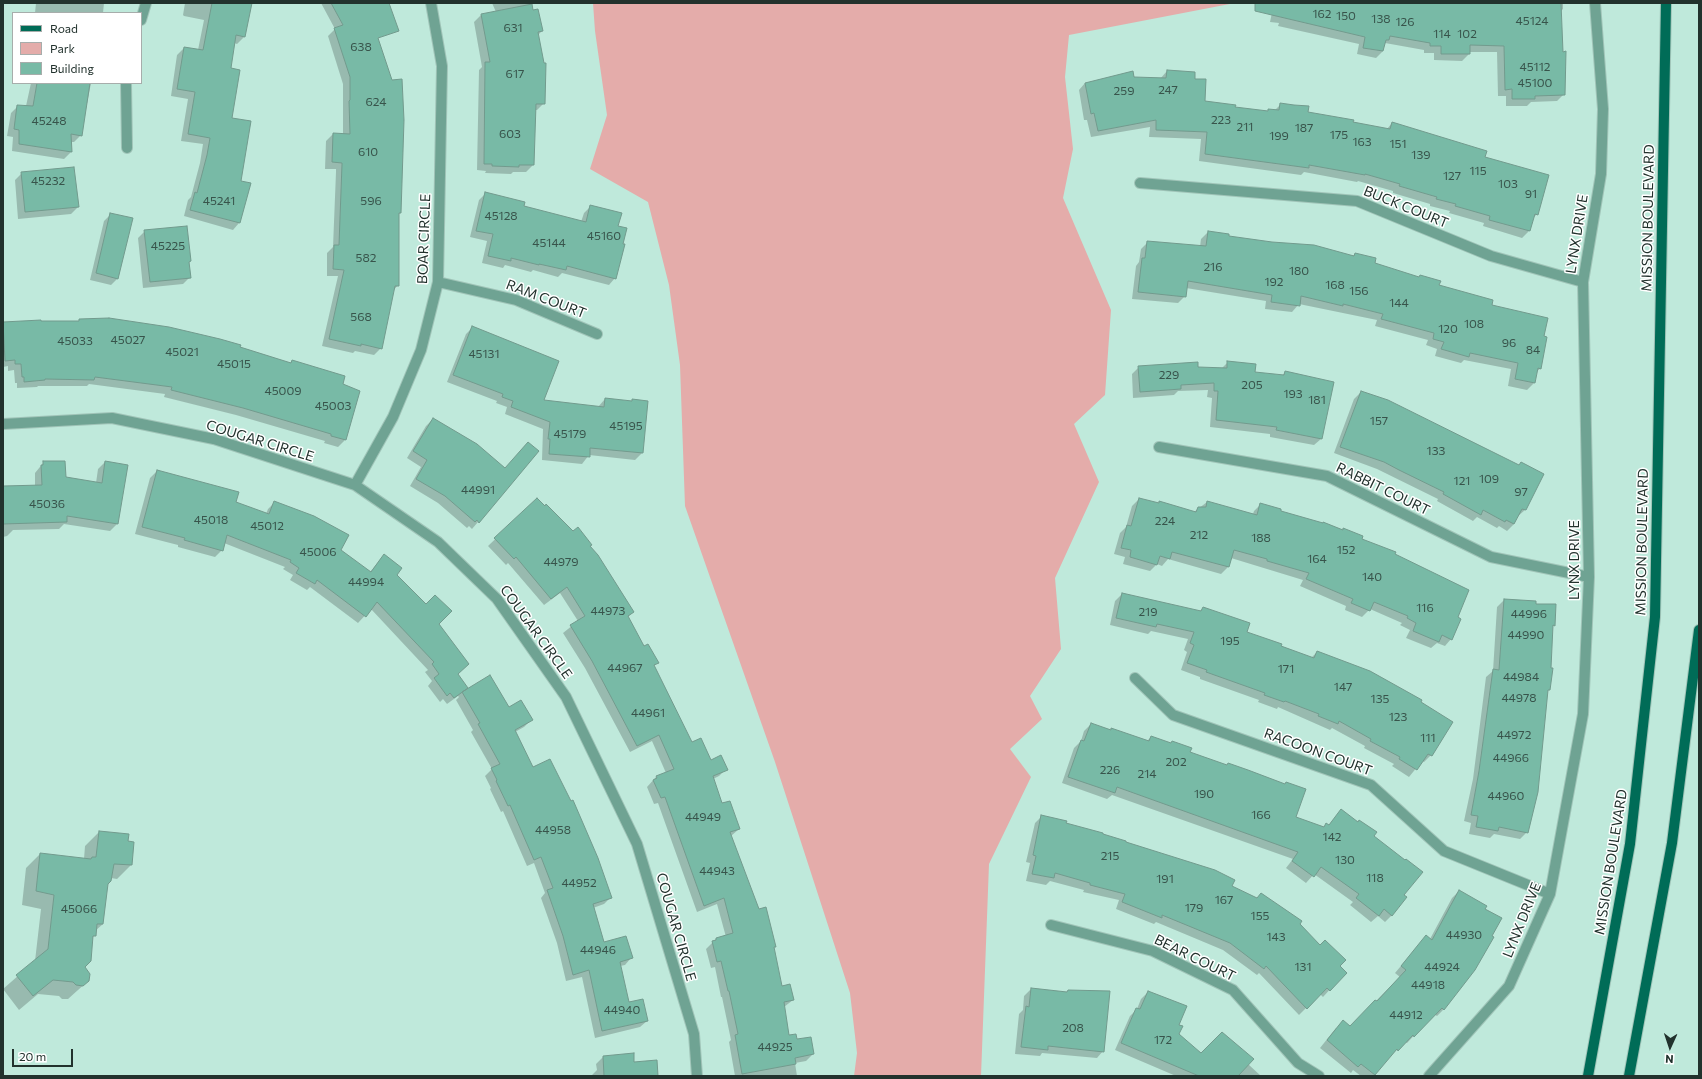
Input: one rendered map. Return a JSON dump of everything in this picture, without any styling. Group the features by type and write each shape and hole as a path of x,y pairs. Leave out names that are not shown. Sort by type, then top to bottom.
{"main road":[{"name":"MISSION BOULEVARD","path":"1588,1076 1630,844 1655,616 1666,3"},
{"path":"1629,1076 1672,843 1699,630"}],"street":[{"path":"142,17 146,3"},
{"name":"BOAR CIRCLE","path":"355,485 393,417 421,350 438,282 442,66 431,3"},
{"name":"LYNX DRIVE","path":"1429,1076 1509,986 1550,894 1583,714 1589,577 1583,282 1601,174 1603,109 1595,3"},
{"path":"126,84 127,148"},
{"name":"BUCK COURT","path":"1140,183 1357,201 1491,256 1583,282"},
{"name":"RAM COURT","path":"438,282 516,300 597,334"},
{"name":"COUGAR CIRCLE","path":"3,424 112,418 214,439 355,485 438,542 497,599 566,697 638,844 694,1034 697,1076"},
{"name":"RABBIT COURT","path":"1159,446 1327,476 1491,558 1589,577"},
{"name":"RACOON COURT","path":"1135,678 1173,715 1371,785 1444,851 1550,894"},
{"name":"BEAR COURT","path":"1050,925 1153,951 1232,990 1298,1063 1319,1076"}],"green space":[{"path":"593,3 1235,3 1069,35 1065,77 1073,149 1063,198 1111,310 1105,395 1074,424 1099,482 1055,578 1061,649 1030,696 1042,719 1010,749 1031,777 989,864 981,1076 854,1076 857,1053 850,993 775,762 685,506 680,365 669,285 648,202 590,169 607,115 595,31"}],"building":[{"path":"212,3 252,3 245,37 236,35 231,68 240,70 232,118 251,121 241,181 251,183 240,223 190,210 195,192 197,193 210,138 188,134 195,92 177,89 184,47 203,50"},
{"path":"331,3 389,3 399,31 378,38 392,80 402,79 404,120 401,213 399,213 399,286 395,286 382,349 329,339 344,270 333,269 334,245 339,245 342,163 332,162 333,133 350,134 350,77 334,28 343,25"},
{"path":"1255,3 1561,3 1563,52 1566,51 1565,95 1535,96 1535,99 1512,99 1512,89 1505,90 1504,46 1470,45 1470,54 1441,54 1441,46 1430,46 1430,43 1390,36 1389,40 1386,40 1383,51 1363,48 1365,37 1255,11"},
{"path":"532,4 533,10 538,9 543,31 538,32 544,63 546,63 545,104 536,104 534,165 519,165 519,167 492,166 492,164 484,164 485,62 490,62 481,14"},
{"path":"1167,70 1195,72 1195,79 1206,79 1205,101 1236,105 1235,107 1268,111 1268,109 1279,110 1280,103 1309,106 1308,112 1354,120 1353,122 1390,129 1392,122 1487,151 1485,157 1549,175 1538,215 1535,214 1530,231 1489,220 1490,216 1455,206 1456,204 1436,199 1437,197 1399,186 1400,184 1365,174 1309,165 1309,168 1205,154 1207,132 1156,130 1156,120 1098,131 1094,113 1091,114 1085,83 1133,71 1134,77 1166,78"},
{"path":"37,84 90,84 82,136 71,134 72,152 19,144 19,130 14,129 17,105 33,106"},
{"path":"74,167 79,207 25,212 21,172"},
{"path":"485,192 525,202 524,206 586,222 590,205 622,213 618,226 627,228 623,244 625,244 616,279 567,266 566,270 511,258 511,261 488,256 493,234 476,231"},
{"path":"110,213 133,218 118,279 96,273"},
{"path":"187,226 191,261 189,262 191,278 150,282 144,230"},
{"path":"1208,231 1229,234 1229,236 1272,242 1314,245 1354,256 1355,253 1376,258 1375,263 1419,277 1420,275 1441,281 1439,285 1493,300 1492,305 1548,318 1544,336 1547,337 1541,369 1538,368 1535,383 1515,379 1518,363 1470,353 1469,357 1441,349 1444,342 1433,339 1434,333 1381,319 1383,314 1343,304 1343,306 1301,296 1300,306 1271,302 1272,295 1188,281 1186,297 1138,292 1142,258 1145,258 1147,241 1206,246"},
{"path":"109,318 169,327 220,339 291,363 292,360 345,376 343,384 360,391 346,440 331,436 331,434 243,408 171,390 172,387 95,377 94,380 45,379 24,382 21,364 15,364 15,360 5,361 3,322 41,320 79,321 79,319"},
{"path":"472,326 559,361 544,400 604,407 605,398 648,401 643,453 590,448 590,457 549,454 550,439 548,439 550,422 511,407 513,401 502,397 503,394 453,375"},
{"path":"1227,361 1256,364 1255,372 1284,375 1285,371 1334,382 1322,439 1276,430 1277,427 1216,420 1218,391 1214,391 1214,383 1181,385 1181,389 1140,392 1138,366 1198,362 1198,367 1227,368"},
{"path":"1361,391 1388,400 1519,465 1521,462 1544,474 1526,510 1522,509 1514,524 1506,520 1505,522 1483,510 1481,515 1443,494 1444,492 1384,462 1340,447"},
{"path":"433,418 477,444 505,468 528,442 539,451 479,523 477,520 475,522 445,496 416,479 427,460 413,451"},
{"path":"43,461 65,461 66,477 102,483 105,461 128,465 118,524 67,516 67,522 3,524 3,486 42,485 41,465 43,465"},
{"path":"157,470 239,492 236,502 269,514 274,501 314,516 349,535 341,550 371,572 384,554 402,568 397,575 426,604 435,595 452,611 439,624 469,664 458,674 468,688 454,698 450,693 447,696 434,678 439,674 432,664 434,662 377,602 366,617 317,580 315,584 296,573 299,568 290,562 291,560 227,535 223,551 184,540 185,538 142,527"},
{"path":"537,498 545,506 546,504 573,531 578,527 592,545 590,546 598,555 634,612 628,616 644,646 648,644 659,663 654,665 692,742 701,738 711,760 721,755 728,770 713,776 722,803 730,801 740,829 730,832 759,909 766,907 776,947 774,947 782,986 790,984 794,1000 784,1002 789,1035 796,1034 797,1039 811,1037 814,1054 795,1058 796,1064 742,1074 735,1035 738,1034 729,991 721,961 717,962 712,941 716,940 716,938 733,933 724,898 704,906 665,797 661,798 653,780 657,778 656,776 674,769 659,735 637,746 592,661 570,625 585,616 567,587 551,599 516,557 514,559 494,538"},
{"path":"1139,498 1159,503 1159,501 1196,512 1198,507 1206,507 1207,501 1257,515 1260,503 1281,509 1281,511 1323,522 1343,530 1343,528 1363,536 1362,539 1396,552 1395,554 1469,590 1458,617 1461,619 1452,640 1442,635 1439,642 1413,631 1416,623 1407,618 1408,616 1374,602 1370,611 1351,603 1353,599 1306,579 1309,573 1267,561 1267,559 1234,550 1229,567 1172,552 1170,559 1160,556 1157,565 1130,557 1131,550 1121,548 1127,525 1131,526"},
{"path":"1122,593 1201,611 1203,607 1250,623 1247,632 1282,644 1281,646 1314,658 1317,651 1370,671 1422,700 1421,702 1453,722 1432,756 1428,754 1417,770 1399,759 1400,757 1370,741 1371,739 1339,721 1338,724 1318,716 1319,714 1264,695 1265,693 1206,672 1207,670 1187,663 1194,645 1190,643 1194,632 1157,624 1156,627 1116,618"},
{"path":"1504,599 1536,601 1536,604 1556,604 1555,626 1553,625 1551,668 1553,668 1550,690 1548,690 1538,792 1528,833 1499,827 1498,831 1476,827 1478,816 1471,815 1479,771 1493,669 1499,670"},
{"path":"490,675 509,707 521,700 533,720 515,730 533,767 550,759 571,801 573,800 598,858 612,898 593,904 604,942 626,936 633,958 620,962 629,1002 643,999 648,1021 602,1031 589,970 573,975 563,936 547,890 553,888 541,857 534,860 510,805 508,806 496,781 497,780 491,768 500,764 478,724 480,723 462,692"},
{"path":"1091,723 1149,741 1151,736 1171,743 1172,741 1192,748 1190,752 1227,765 1228,763 1285,784 1286,782 1306,789 1296,817 1324,827 1326,823 1329,825 1341,809 1358,822 1359,820 1377,832 1374,836 1423,872 1404,895 1407,897 1392,916 1384,909 1379,916 1356,898 1359,894 1321,867 1314,877 1292,861 1298,852 1117,787 1115,793 1068,777 1081,740 1084,741"},
{"path":"1041,815 1067,821 1066,823 1103,833 1126,842 1215,870 1235,880 1232,886 1257,898 1261,893 1302,921 1300,924 1320,945 1325,940 1346,960 1340,966 1347,973 1330,991 1327,988 1307,1009 1266,966 1264,969 1230,943 1162,915 1162,918 1122,902 1125,894 1090,885 1090,883 1055,873 1054,878 1032,874 1036,856 1033,855"},
{"path":"99,831 129,834 128,841 134,842 132,865 114,864 111,881 108,884 103,924 97,924 96,936 93,936 91,961 85,967 90,974 89,981 83,986 76,985 73,982 53,980 33,996 16,975 48,949 54,895 36,891 40,853 91,859 92,857 96,857"},
{"path":"1459,890 1487,906 1485,909 1502,918 1492,936 1494,937 1475,970 1444,1010 1442,1008 1414,1037 1413,1035 1398,1051 1397,1049 1375,1075 1361,1064 1358,1067 1327,1040 1343,1020 1350,1026 1375,1000 1377,1001 1406,970 1401,966 1426,935 1432,940"},
{"path":"1031,988 1067,992 1068,990 1110,991 1104,1052 1048,1046 1048,1050 1021,1047 1026,1006 1029,1007"},
{"path":"1148,991 1187,1006 1179,1025 1183,1026 1179,1034 1201,1053 1222,1032 1254,1059 1238,1076 1199,1076 1121,1043 1136,1008 1140,1009"},
{"path":"634,1053 634,1062 657,1060 658,1076 604,1076 603,1056"}]}
